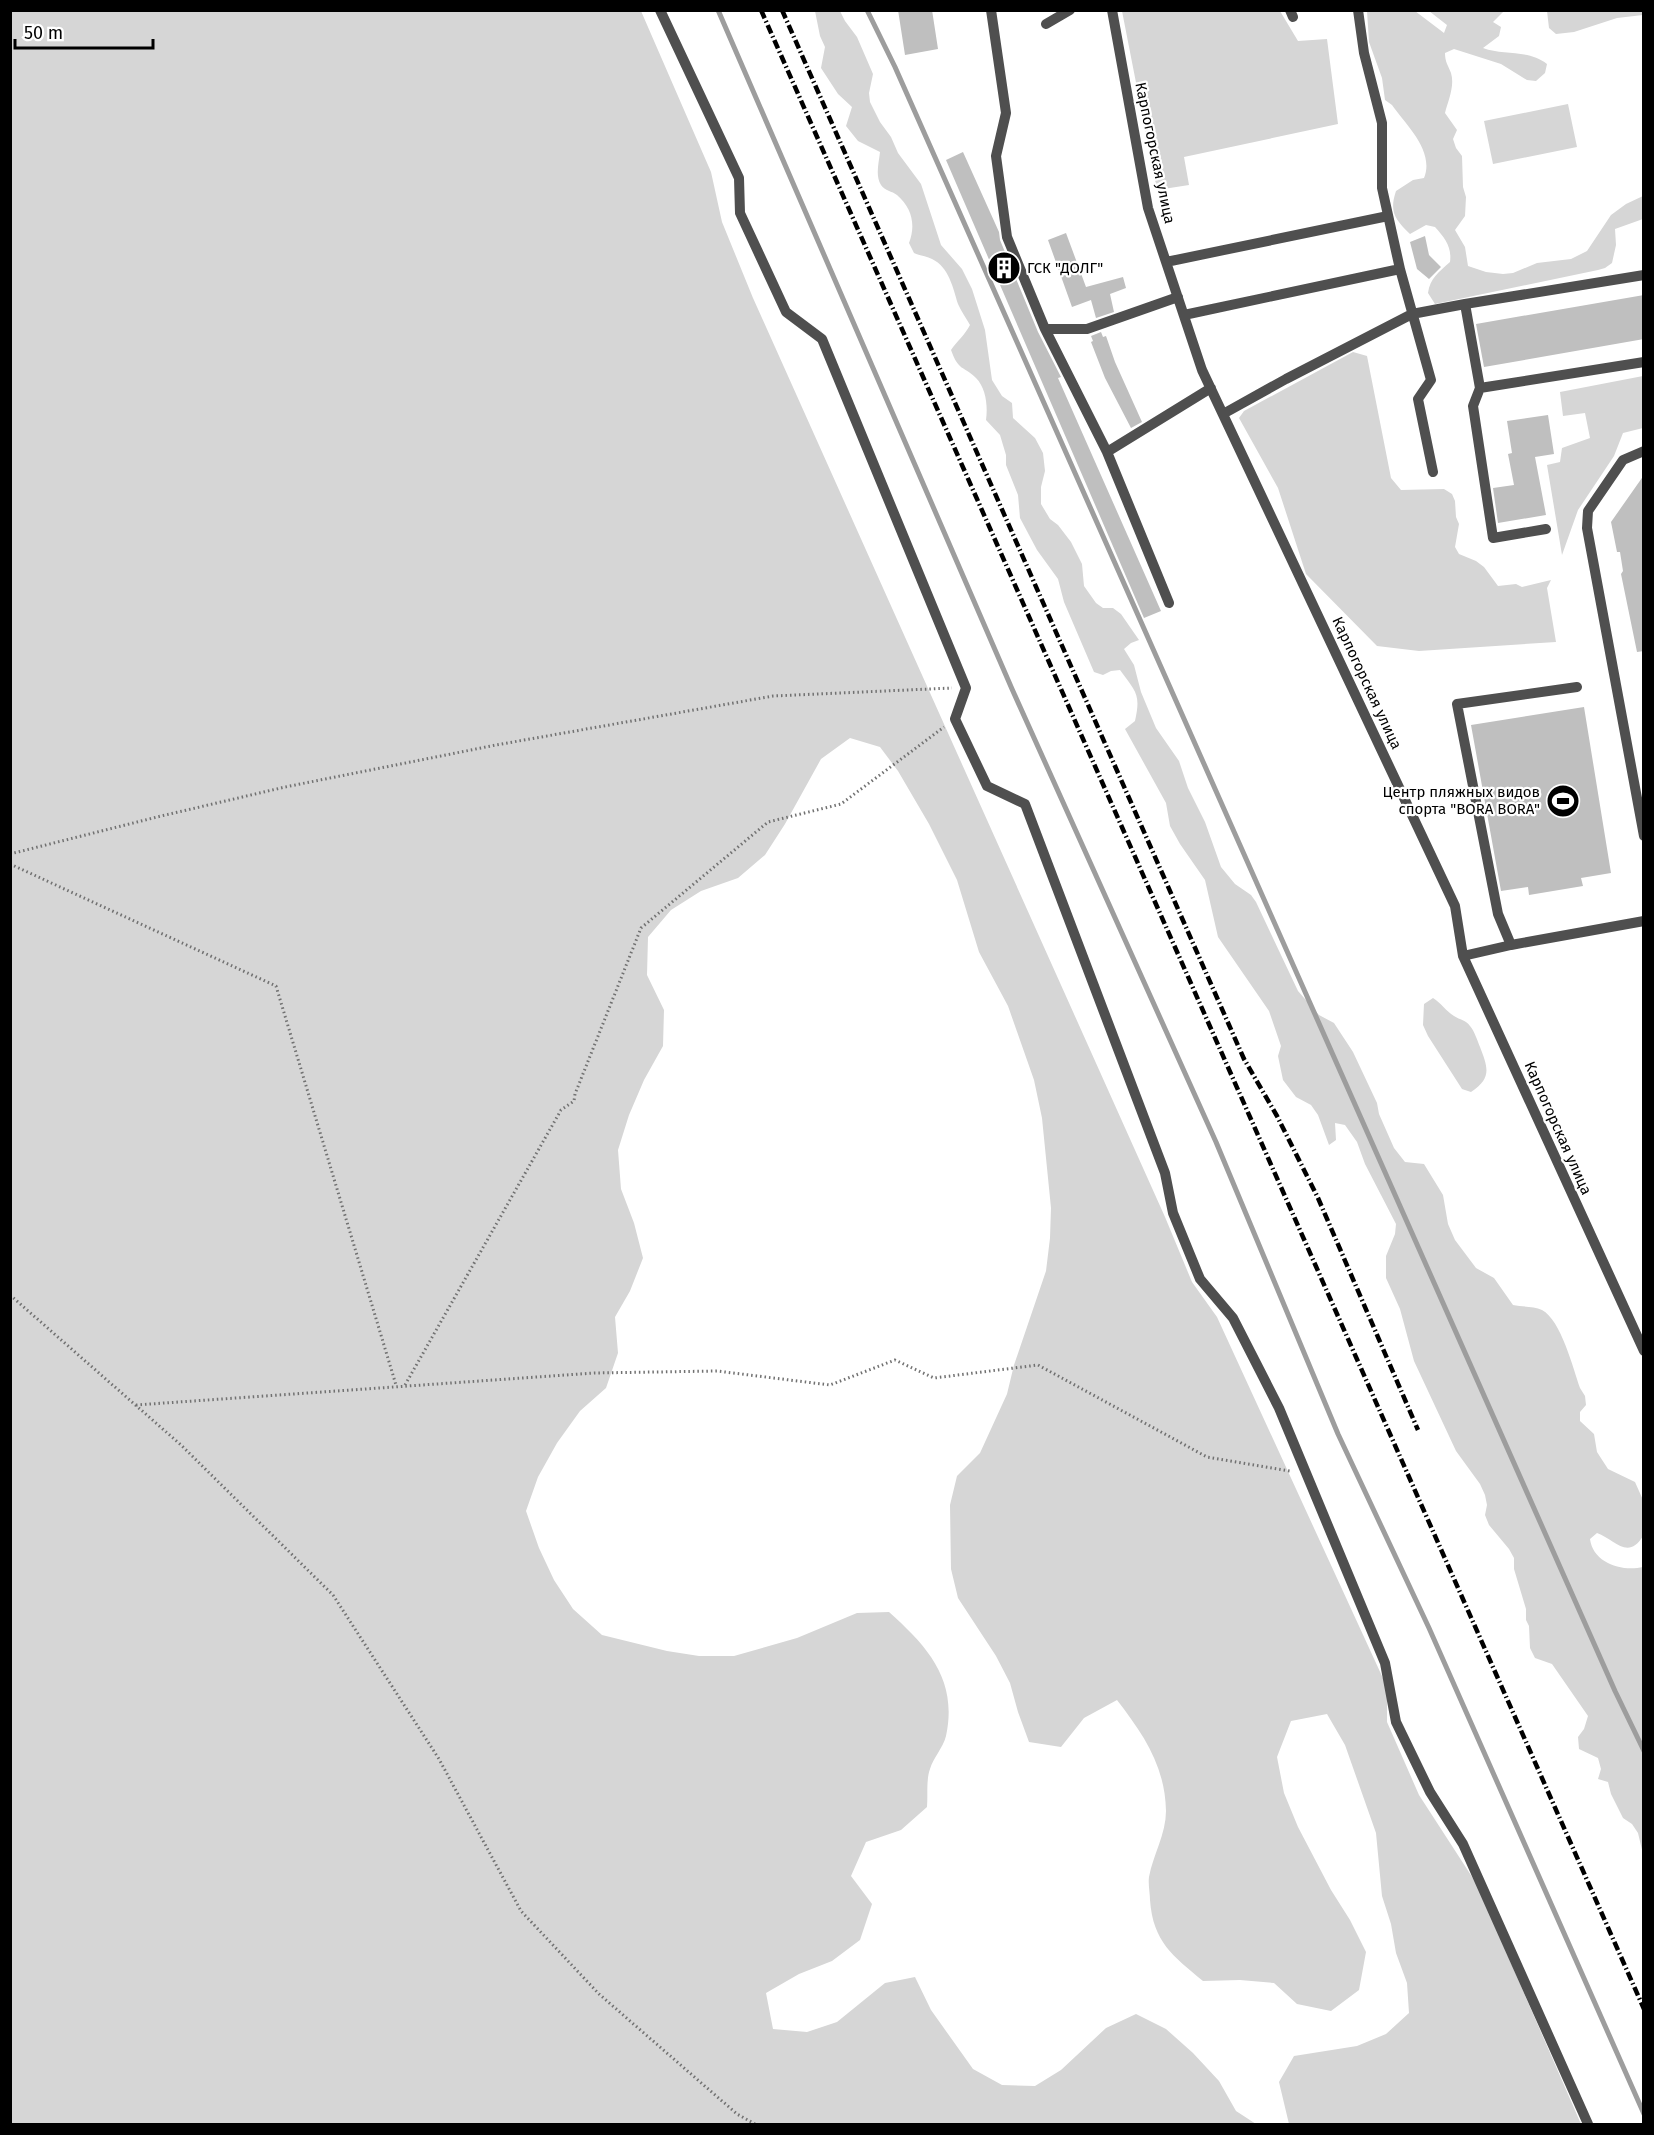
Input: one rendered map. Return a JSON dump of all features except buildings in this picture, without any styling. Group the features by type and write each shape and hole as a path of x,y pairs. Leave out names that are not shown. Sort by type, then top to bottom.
{"lane":[{"path":"660,10 739,178 740,213 786,312 822,339 966,688 956,718 987,786 1026,804 1165,1173 1173,1213 1200,1279 1233,1318 1279,1408 1385,1663 1396,1722 1430,1792 1463,1844 1588,2124"},
{"path":"991,10 1006,113 996,156 1007,237 1045,328 1107,452 1169,603"},
{"path":"1046,24 1070,10"},
{"name":"Карпогорская улица","path":"1112,10 1148,208 1202,370 1455,906 1463,956 1644,1351"},
{"path":"1358,10 1364,53 1382,123 1382,188 1400,269 1431,380 1418,399 1432,472"},
{"path":"1166,262 1388,216"},
{"path":"1184,315 1400,269"},
{"path":"1223,414 1412,314 1644,275"},
{"path":"1045,328 1087,329 1178,297"},
{"path":"1465,304 1480,388 1473,406 1493,538 1546,529"},
{"path":"1480,388 1644,362"},
{"path":"1107,452 1211,388"},
{"path":"1644,452 1623,460 1588,511 1587,528 1644,836"},
{"path":"1511,945 1498,914 1457,704 1576,687"},
{"path":"1463,956 1644,921"}],"path":[{"path":"10,854 285,787 496,745 761,698 966,688"},
{"path":"405,1386 561,1110 574,1101 641,928 768,822 842,804 956,718"},
{"path":"10,864 276,987 396,1386"},
{"path":"10,1295 181,1445 333,1595 439,1759 521,1911 599,1994 737,2114 755,2124"},
{"path":"136,1405 594,1373 717,1371 830,1385 895,1360 934,1378 1038,1365 1207,1457 1306,1474"}],"shaded area":[{"path":"1643,10 1643,15 1617,18 1574,32 1556,34 1549,28 1547,11"},
{"path":"11,11 641,11 711,172 722,222 753,298 1165,1217 1192,1282 1217,1317 1387,1687 1387,1722 1419,1795 1476,1883 1581,2124 1289,2124 1279,2082 1294,2056 1357,2046 1386,2034 1409,2013 1407,1983 1396,1953 1391,1924 1382,1896 1376,1833 1345,1745 1327,1714 1291,1721 1277,1757 1284,1793 1298,1827 1366,1952 1359,1990 1331,2011 1297,2004 1274,1983 1240,1980 1203,1981 1166,1947 1155,1927 1149,1883 1165,1820 1165,1794 1151,1751 1117,1700 1084,1718 1061,1747 1029,1742 1010,1683 996,1656 958,1598 951,1569 950,1505 957,1476 980,1453 1007,1394 1014,1365 1046,1271 1051,1208 1042,1118 1034,1080 1008,1006 979,952 957,880 929,824 898,771 880,747 850,738 821,759 765,855 738,878 701,891 671,910 648,937 647,975 664,1010 663,1046 644,1080 629,1115 618,1150 621,1189 634,1223 643,1258 630,1291 615,1317 618,1353 606,1388 580,1411 557,1443 538,1477 526,1511 539,1548 554,1580 573,1609 602,1635 667,1651 699,1656 734,1656 797,1638 857,1613 889,1612 916,1638 937,1666 944,1681 949,1716 945,1740 929,1773 927,1807 901,1830 866,1842 851,1876 872,1904 860,1940 832,1961 799,1974 766,1993 773,2029 807,2032 837,2022 885,1983 915,1977 931,2010 973,2069 1002,2085 1035,2086 1061,2070 1106,2028 1136,2014 1166,2029 1193,2053 1219,2081 1236,2111 1256,2124 11,2124"},
{"path":"815,11 840,11 857,37 873,74 869,93 870,102 898,153 921,184 941,245 962,269 972,289 985,330 992,380 1002,396 1012,403 1013,418 1035,438 1043,453 1045,471 1041,487 1041,504 1050,519 1058,525 1071,542 1082,564 1084,586 1096,603 1103,608 1113,608 1121,614 1139,640 1124,649 1134,665 1141,692 1156,728 1179,761 1221,867 1235,884 1251,895 1256,902 1298,991 1319,1015 1334,1023 1353,1052 1377,1103 1379,1114 1394,1148 1405,1162 1424,1164 1443,1195 1448,1224 1455,1240 1476,1268 1494,1278 1513,1305 1535,1308 1549,1315 1566,1345 1580,1388 1585,1396 1586,1405 1580,1412 1580,1421 1594,1434 1597,1452 1608,1469 1635,1482 1643,1500 1643,1536 1632,1547 1626,1548 1597,1533 1590,1539 1597,1554 1610,1564 1626,1568 1643,1567 1643,1854 1638,1833 1632,1824 1623,1818 1611,1794 1608,1782 1598,1779 1601,1769 1598,1758 1579,1749 1578,1737 1584,1729 1588,1716 1552,1664 1535,1658 1530,1648 1526,1609 1514,1569 1514,1558 1489,1525 1485,1515 1487,1505 1485,1495 1480,1484 1456,1451 1414,1361 1400,1309 1386,1278 1386,1256 1395,1234 1396,1224 1365,1164 1357,1142 1345,1125 1335,1123 1336,1140 1329,1145 1318,1115 1311,1105 1296,1097 1283,1080 1278,1056 1281,1046 1269,1011 1218,937 1205,880 1170,826 1166,803 1125,729 1135,721 1136,694 1120,670 1103,675 1094,672 1064,602 1058,579 1037,550 1020,518 1018,495 1006,465 1006,455 1000,435 986,420 987,409 982,387 972,374 959,365 951,350 970,325 959,307 943,267 930,258 914,253 909,243 912,223 909,211 902,200 884,189 879,181 880,152 858,141 846,126 852,107 838,94 821,68 825,47 820,36"},
{"path":"1122,11 1280,11 1298,41 1327,39 1338,124 1184,157 1189,185 1157,190"},
{"path":"1367,11 1415,11 1444,33 1447,25 1429,11 1504,11 1493,22 1501,27 1499,36 1483,48 1532,56 1547,64 1545,73 1536,81 1527,80 1501,64 1454,49 1445,53 1452,83 1445,113 1457,130 1453,139 1462,156 1463,187 1466,197 1465,216 1455,230 1465,247 1468,266 1486,272 1503,274 1513,273 1537,263 1571,259 1587,251 1611,215 1626,204 1643,196 1643,219 1615,229 1616,245 1612,263 1598,270 1435,304 1428,293 1429,288 1436,276 1450,262 1449,247 1435,227 1426,225 1410,234 1400,224 1393,210 1396,191 1413,180 1424,178 1426,158 1411,130 1392,105 1385,100 1382,78 1369,42"},
{"path":"1568,104 1577,147 1493,164 1484,121"},
{"path":"1353,352 1367,356 1391,478 1401,490 1444,489 1452,494 1459,524 1455,547 1459,554 1484,567 1498,586 1516,584 1522,587 1551,580 1547,588 1556,642 1419,651 1377,646 1306,574 1278,488 1239,418 1244,411"},
{"path":"1643,376 1643,428 1623,433 1614,456 1578,510 1562,555 1547,465 1560,462 1562,448 1590,438 1585,413 1563,416 1560,392"},
{"path":"1433,998 1451,1014 1465,1021 1476,1036 1485,1061 1486,1072 1482,1082 1471,1092 1462,1089 1423,1025 1424,1004"}],"waterway":[{"path":"718,10 1012,689 1216,1142 1338,1434 1429,1628 1644,2114"},
{"path":"867,10 895,67 1615,1691 1644,1751"}],"railway":[{"path":"761,10 1644,2009"},
{"path":"782,10 1244,1059 1277,1116 1318,1198 1418,1430"}],"place":[{"name":"ГСК \"ДОЛГ\"","path":"1004,268"},
{"name":"Центр пляжных видов спорта \"BORA BORA\"","path":"1563,801"}]}
